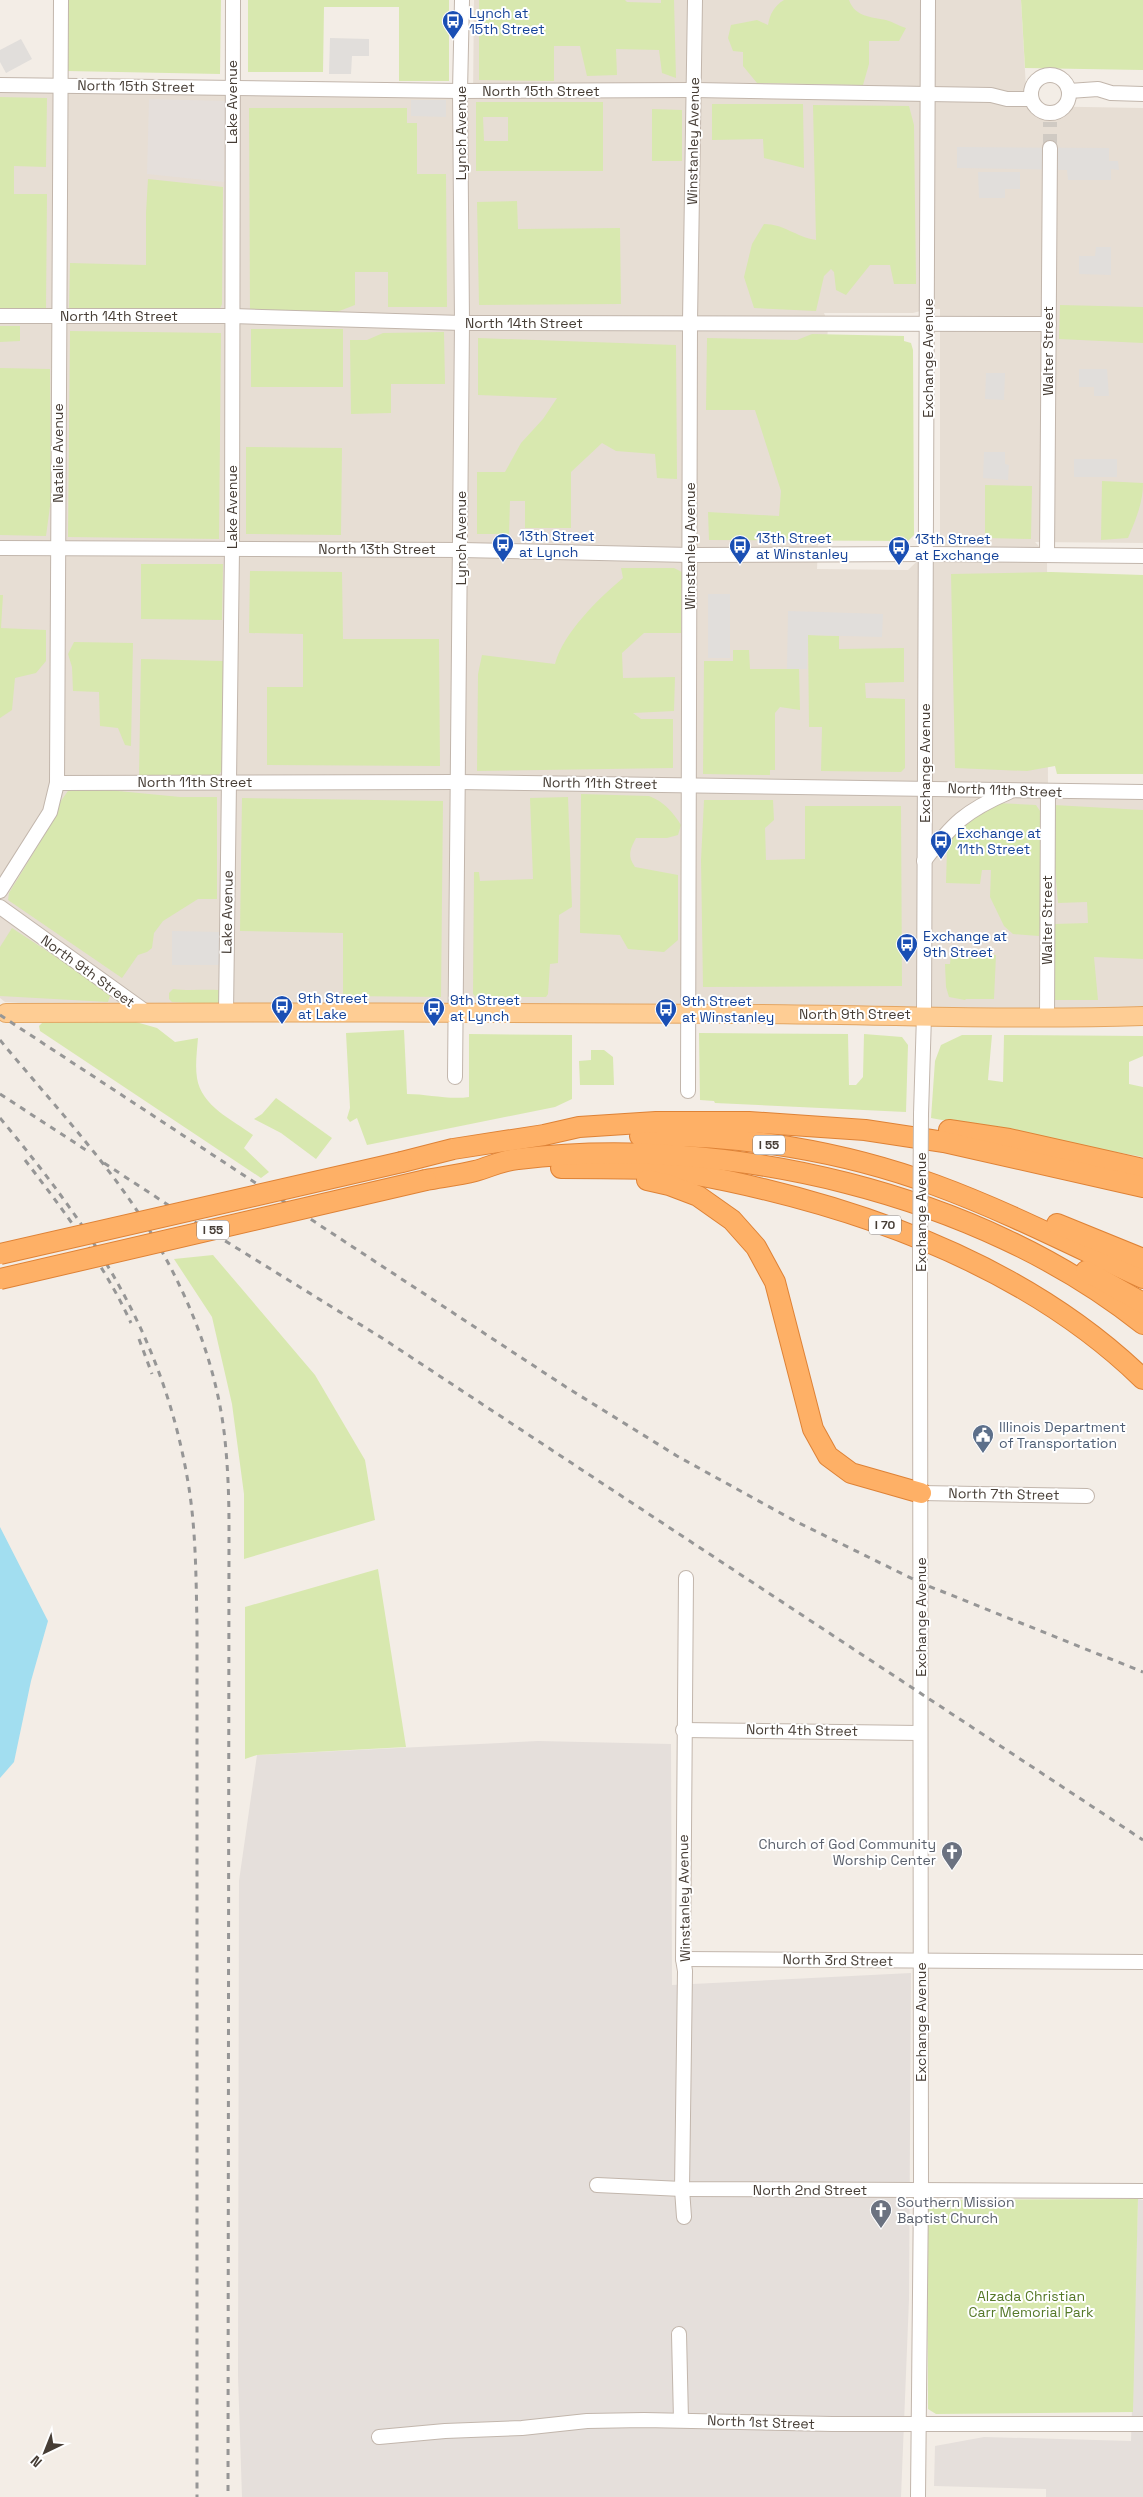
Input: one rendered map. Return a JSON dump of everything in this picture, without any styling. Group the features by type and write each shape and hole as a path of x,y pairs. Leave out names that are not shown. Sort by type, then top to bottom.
{"highway":[{"path":"748,1122 784,1114 888,1121 1009,1139 1143,1168"},
{"path":"544,1136 579,1127 609,1124 748,1122 865,1130 944,1142 1143,1187"},
{"name":"I 55","path":"0,1254 453,1149 544,1136 580,1138 662,1136 735,1141 814,1152 924,1182 986,1205 1143,1278"},
{"name":"I 55","path":"0,1279 426,1180 474,1171 502,1161 565,1155 627,1153 683,1155 794,1171 848,1183 902,1199 972,1226 1030,1253 1088,1286 1143,1324"},
{"path":"589,1168 603,1175 668,1185 698,1196 732,1220 756,1246 775,1282 813,1429 828,1456 851,1473 921,1492"},
{"name":"I 70","path":"474,1171 505,1173 589,1168 653,1169 718,1178 796,1197 886,1226 979,1266 1037,1296 1093,1335 1143,1379"},
{"path":"902,1199 950,1208 974,1217 1085,1270 1143,1303"},
{"path":"986,1205 1007,1207 1030,1214 1143,1258"}],"main road":[{"name":"North 9th Street","path":"146,1012 226,1014 456,1012 688,1013 924,1015 1047,1019 1143,1016"},
{"path":"6,1013 146,1012"}],"street":[{"name":"Natalie Avenue","path":"0,891 50,812 57,783 60,0"},
{"name":"Lake Avenue","path":"226,1014 232,549 233,0"},
{"name":"Lynch Avenue","path":"455,1077 461,550 460,91 462,0"},
{"name":"Winstanley Avenue","path":"688,1091 690,322 695,0"},
{"name":"Exchange Avenue","path":"918,2497 921,2191 920,1253 924,1015 927,554 928,0"},
{"path":"1048,75 1057,76 1064,82 1068,95 1062,109 1050,118 1035,107 1031,94 1038,79 1048,75"},
{"name":"North 15th Street","path":"0,85 460,91 695,90 1031,94"},
{"path":"1068,95 1098,89 1111,93 1143,94"},
{"name":"Walter Street","path":"1047,555 1050,148"},
{"name":"North 14th Street","path":"0,316 232,316 462,323 1049,324"},
{"name":"North 13th Street","path":"0,548 461,550 690,555 927,554 1143,556"},
{"name":"North 11th Street","path":"57,783 459,782 924,787 1048,792 1143,792"},
{"path":"924,861 947,832 965,815 977,806 1011,791"},
{"name":"Walter Street","path":"1047,1019 1048,792"},
{"name":"North 9th Street","path":"0,907 146,1012"},
{"name":"North 7th Street","path":"921,1492 1087,1496"},
{"name":"Winstanley Avenue","path":"684,2217 682,2189 685,1971 682,1959 686,1578"},
{"name":"North 4th Street","path":"683,1730 920,1732"},
{"name":"North 3rd Street","path":"682,1959 1143,1962"},
{"name":"North 2nd Street","path":"597,2185 682,2189 1143,2191"},
{"path":"679,2334 681,2420"},
{"name":"North 1st Street","path":"379,2438 445,2431 522,2428 587,2421 681,2420 918,2425 1143,2424"}],"shaded area":[{"path":"474,0 1021,0 1027,106 1143,108 1143,543 1035,542 1047,555 1048,791 1143,791 1143,1020 146,1012 5,1002 0,998 0,89 473,98","holes":["928,309 940,309 940,539 908,570 817,569 828,323 824,313 913,313"]},
{"path":"330,38 369,39 369,56 352,56 351,74 329,74"},
{"path":"21,39 32,59 6,73 0,62 0,50"},
{"path":"149,99 225,101 224,182 147,174"},
{"path":"411,100 446,100 446,117 411,116"},
{"path":"957,147 1109,148 1109,161 1118,161 1119,170 1111,169 1111,180 1068,180 1067,170 957,168"},
{"path":"978,172 1020,172 1020,189 1005,189 1005,198 979,198"},
{"path":"1096,247 1111,247 1111,275 1079,274 1079,256 1095,256"},
{"path":"1079,369 1107,369 1109,396 1094,396 1094,387 1079,387"},
{"path":"986,373 1005,373 1004,400 985,399"},
{"path":"984,452 1005,452 1005,464 1009,465 1008,480 983,478"},
{"path":"1074,459 1117,459 1117,477 1074,477"},
{"path":"708,594 730,594 730,658 708,658"},
{"path":"788,611 883,614 882,637 808,635 807,669 787,669"},
{"path":"172,931 221,932 221,965 172,965"},
{"path":"538,1741 671,1744 672,1985 911,1973 909,2299 901,2497 242,2497 238,2376 239,1881 257,1755"},
{"path":"1138,2199 1143,2200 1143,2497 1046,2497 1046,2489 934,2486 935,2446 984,2437 1131,2441"}],"green space":[{"path":"66,0 221,0 220,74 67,71"},
{"path":"248,0 449,0 449,81 399,81 399,7 324,7 323,72 248,72"},
{"path":"479,0 625,0 627,2 661,3 661,0 674,0 676,78 662,73 659,50 616,49 617,75 587,76 580,46 554,46 554,81 479,80"},
{"path":"784,0 849,0 859,13 886,20 906,28 899,41 869,41 869,64 863,85 757,83 743,66 743,52 733,51 728,38 731,25 757,20 768,25 773,11"},
{"path":"1021,0 1143,0 1143,70 1025,68"},
{"path":"0,97 47,98 46,167 14,166 14,194 47,194 46,310 0,310"},
{"path":"476,102 603,102 603,171 476,171","holes":["483,117 508,117 508,141 484,141"]},
{"path":"712,104 803,104 804,168 764,158 763,139 712,140"},
{"path":"813,105 909,106 914,125 916,284 894,284 890,265 870,265 846,295 836,290 834,272 831,269 824,276 816,311 754,308 744,277 752,244 764,224 778,226 816,240"},
{"path":"249,108 407,108 407,123 417,123 417,174 446,174 447,307 388,307 388,272 355,272 355,305 334,313 250,313"},
{"path":"652,109 682,110 682,161 652,161"},
{"path":"148,179 223,187 222,304 218,313 69,311 70,263 146,265"},
{"path":"517,201 518,229 620,228 621,304 479,305 477,202"},
{"path":"1060,305 1143,307 1143,343 1059,339"},
{"path":"0,326 20,326 20,341 0,342"},
{"path":"251,329 343,329 343,387 251,387"},
{"path":"70,331 221,333 219,539 68,537"},
{"path":"444,332 445,384 391,384 391,413 351,414 350,340 367,340 383,333"},
{"path":"812,334 904,336 904,341 911,343 913,350 914,535 908,541 709,540 708,512 779,516 781,491 755,410 706,410 707,338 797,340"},
{"path":"478,338 676,345 677,479 657,478 655,454 616,451 602,443 571,472 571,528 525,528 525,501 510,501 509,534 477,534 477,472 505,472 521,443 543,419 557,398 478,395"},
{"path":"0,368 50,369 51,499 46,536 0,535"},
{"path":"246,447 342,448 341,535 246,534"},
{"path":"1102,481 1143,483 1140,504 1128,538 1101,540"},
{"path":"985,485 1032,486 1031,539 985,538"},
{"path":"141,564 223,564 222,620 141,619"},
{"path":"621,568 674,568 682,572 681,633 644,633 622,653 623,678 675,677 674,711 633,713 641,719 673,719 673,768 477,771 478,674 482,655 555,664 559,652 574,628 593,606 623,578"},
{"path":"250,571 342,572 343,639 439,639 440,766 267,765 267,687 303,687 303,634 249,633"},
{"path":"1051,572 1143,575 1143,774 1057,774 1055,766 1027,771 955,768 951,574"},
{"path":"0,595 3,595 1,628 46,630 46,661 36,673 15,678 12,710 0,718"},
{"path":"808,635 839,636 839,649 904,648 904,682 865,683 866,698 905,699 905,768 901,772 821,771 822,727 809,727"},
{"path":"74,642 133,643 131,746 125,745 118,728 100,726 99,692 73,691 72,667 68,654"},
{"path":"733,650 749,650 750,669 799,669 800,710 780,707 775,713 775,770 770,770 770,775 703,774 704,661 733,661"},
{"path":"141,659 223,661 222,770 217,778 139,776"},
{"path":"77,787 180,797 217,797 217,899 198,899 163,921 154,933 152,948 138,955 122,978 8,900 9,893 45,834 54,811 70,788"},
{"path":"581,794 649,796 667,808 681,825 678,835 667,838 636,838 630,852 635,867 678,875 678,940 664,952 628,949 620,935 580,933"},
{"path":"568,797 572,907 559,915 558,963 550,964 548,994 546,997 476,997 473,994 474,872 479,872 480,881 533,879 530,798"},
{"path":"242,798 443,801 441,997 343,996 343,933 240,931"},
{"path":"704,800 773,800 774,820 765,828 766,860 805,859 805,806 901,806 902,986 703,987 701,860"},
{"path":"997,803 1036,805 1042,814 1041,916 1039,936 1013,934 1004,926 990,897 991,870 982,870 980,884 946,883 947,849 953,824"},
{"path":"1054,805 1143,810 1143,959 1094,957 1098,1000 1055,1000 1052,957 1054,924 1088,923 1087,902 1058,903 1053,848"},
{"path":"12,928 111,993 108,1002 0,996 0,947"},
{"path":"951,953 996,955 994,999 965,1000 949,997 946,987 945,964 950,964"},
{"path":"173,989 219,990 220,1002 216,1004 172,1002 169,999 169,993"},
{"path":"43,1022 136,1022 157,1028 175,1042 198,1038 196,1068 200,1088 211,1104 253,1135 244,1148 269,1172 261,1178 40,1031 39,1026"},
{"path":"404,1030 407,1094 454,1098 469,1097 469,1034 572,1035 572,1099 555,1107 367,1145 357,1118 350,1122 347,1118 350,1108 346,1033"},
{"path":"699,1033 848,1034 849,1085 856,1085 863,1077 864,1034 902,1037 908,1045 906,1112 715,1103 714,1101 700,1100"},
{"path":"962,1035 992,1035 988,1080 1003,1082 1004,1035 1143,1036 1143,1056 1129,1062 1129,1084 1143,1087 1143,1157 931,1118 935,1061 941,1045"},
{"path":"591,1050 604,1050 613,1057 614,1085 580,1085 579,1061 591,1060"},
{"path":"276,1098 332,1138 316,1159 281,1133 254,1119 262,1114"},
{"path":"213,1255 315,1375 365,1460 375,1520 244,1559 244,1494 232,1404 212,1317 174,1259"},
{"path":"378,1569 406,1747 257,1755 245,1759 245,1607"},
{"name":"Alzada Christian Carr Memorial Park","path":"1138,2199 1133,2412 936,2414 928,2409 927,2209 931,2200"}],"water":[{"path":"0,1527 48,1621 31,1681 14,1762 0,1778"}],"tunnel":[{"path":"1050,122 1050,148"}],"railway":[{"path":"0,1015 566,1387 677,1456 795,1521 921,1583 1143,1672"},
{"path":"0,1040 97,1156 145,1223 178,1281 191,1312 213,1375 220,1407 226,1451 229,1516 228,2497"},
{"path":"0,1094 86,1150"},
{"path":"0,1118 66,1203 95,1246 121,1290 144,1335 163,1383 178,1434 189,1488 194,1539 197,1624 197,2497"},
{"path":"25,1160 69,1218 96,1259 131,1323"},
{"path":"104,1163 185,1216 382,1338 1143,1840"},
{"path":"139,1339 152,1374"}],"place":[{"name":"Lynch at 15th Street","path":"453,40"},
{"name":"13th Street at Lynch","path":"503,563"},
{"name":"13th Street at Winstanley","path":"740,565"},
{"name":"13th Street at Exchange","path":"899,566"},
{"name":"Exchange at 11th Street","path":"941,860"},
{"name":"Exchange at 9th Street","path":"907,963"},
{"name":"9th Street at Lake","path":"282,1025"},
{"name":"9th Street at Lynch","path":"434,1027"},
{"name":"9th Street at Winstanley","path":"666,1028"},
{"name":"Illinois Department of Transportation","path":"983,1454"},
{"name":"Church of God Community Worship Center","path":"952,1871"},
{"name":"Southern Mission Baptist Church","path":"881,2229"}]}
